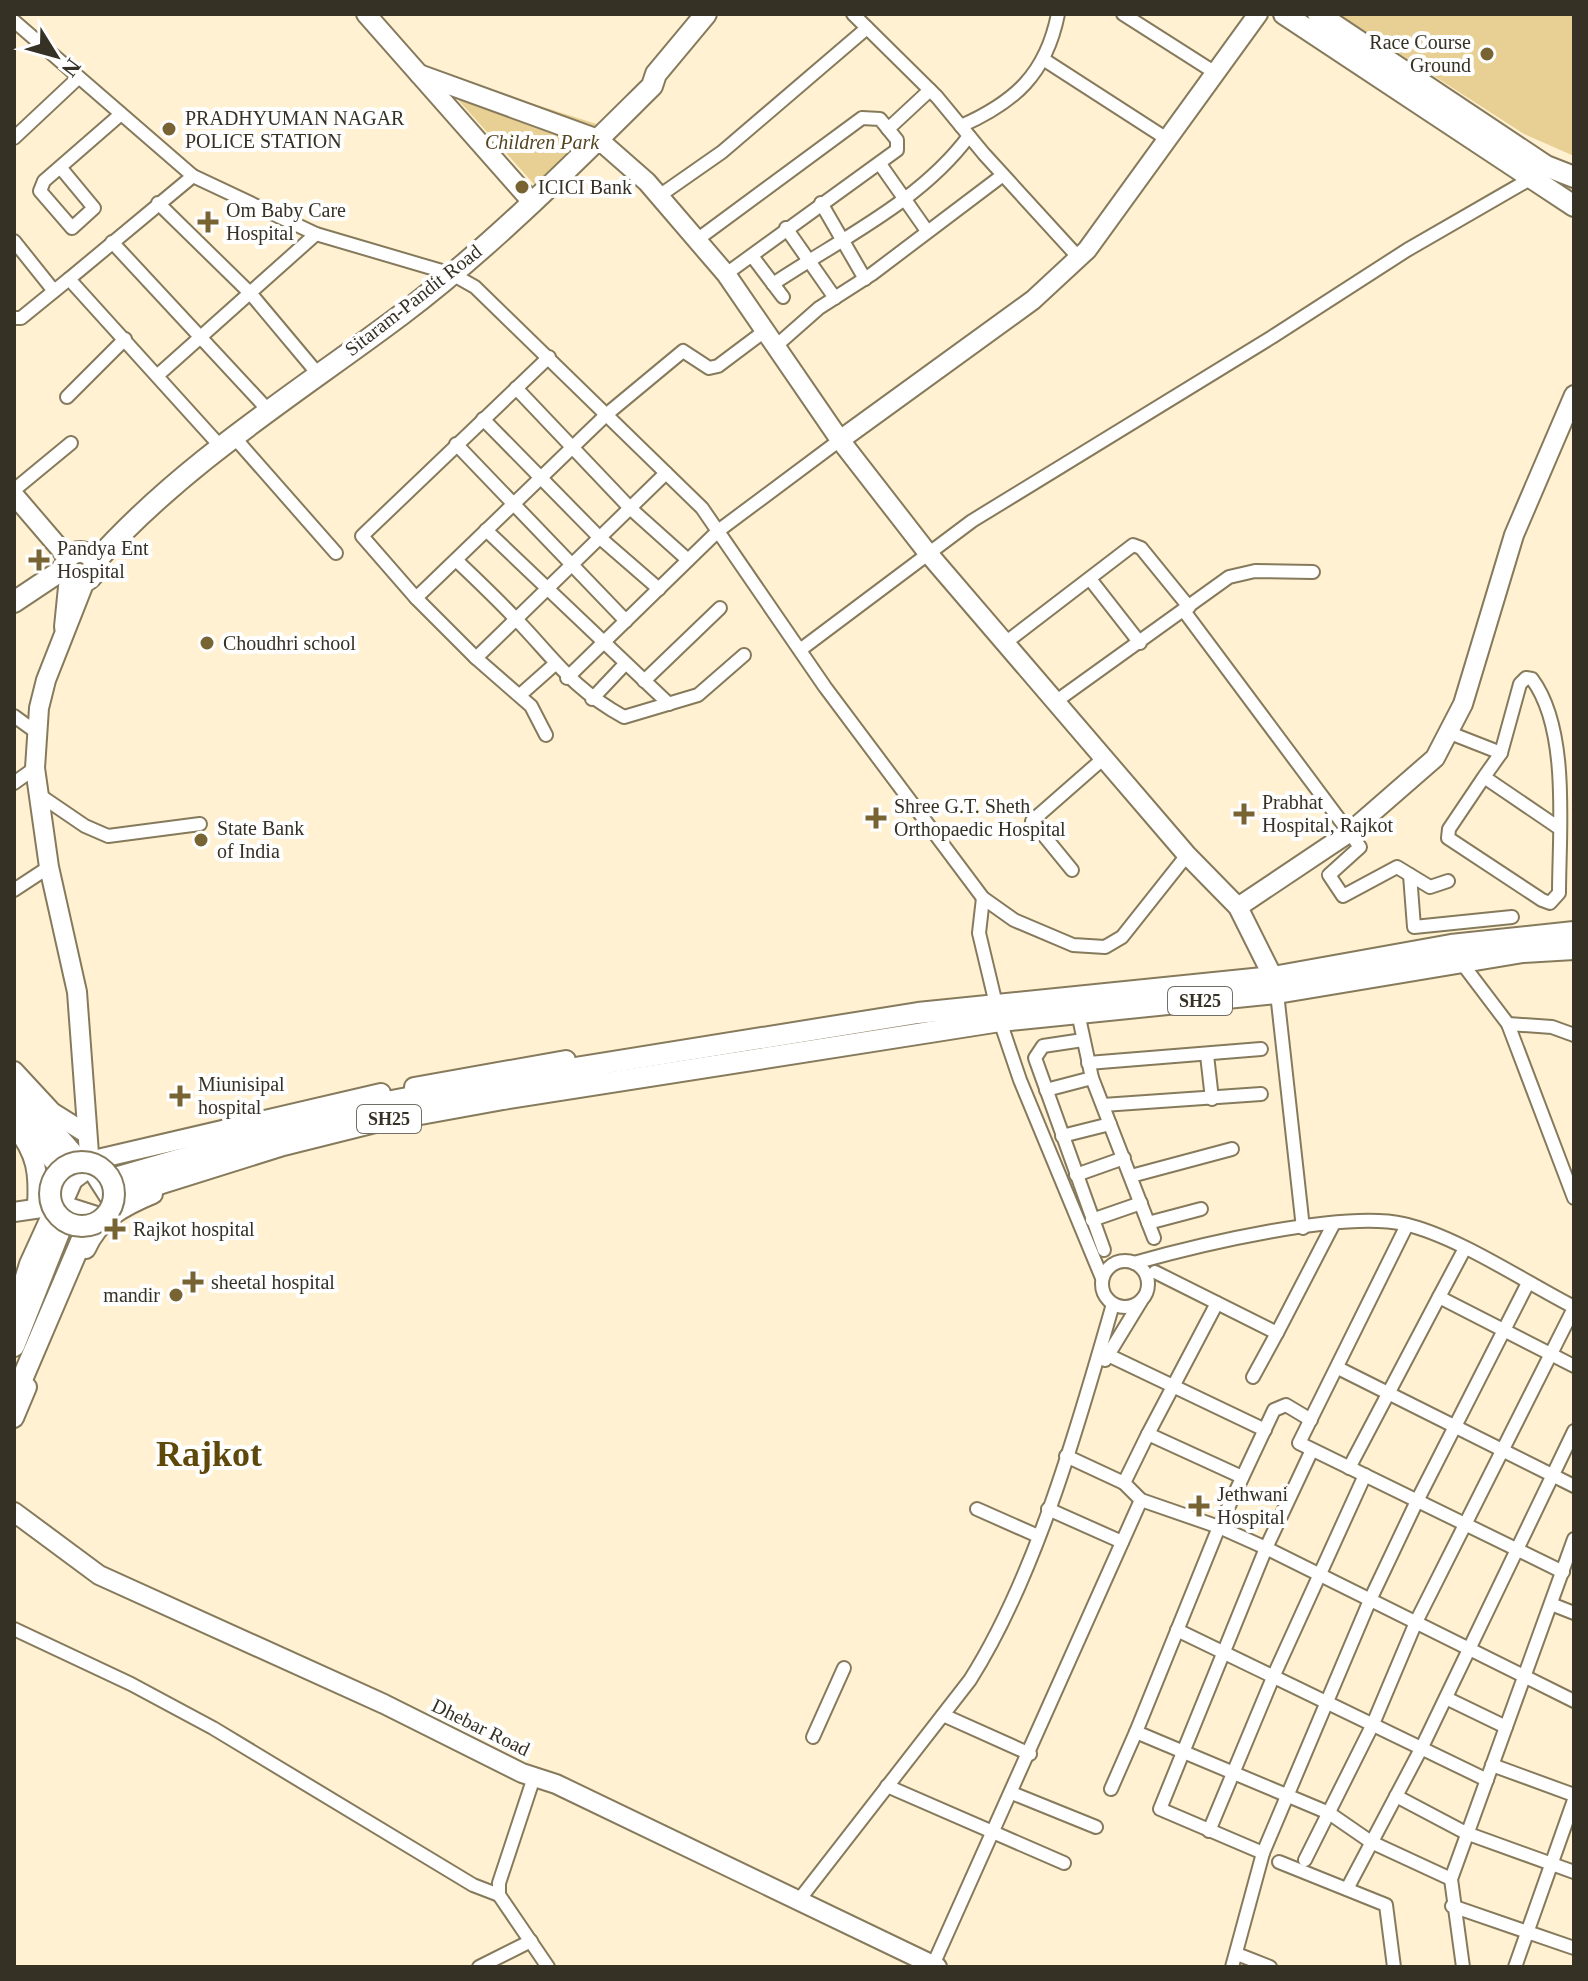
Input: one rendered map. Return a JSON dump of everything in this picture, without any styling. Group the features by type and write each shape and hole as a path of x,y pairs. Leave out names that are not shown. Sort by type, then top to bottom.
{"main road":[{"name":"Sitaram-Pandit Road","path":"14,602 78,566 227,442 452,274 652,86 656,74 706,14"},
{"path":"652,86 663,80 684,59 720,14"},
{"path":"1284,14 1574,206"},
{"path":"1318,14 1546,166 1574,177"},
{"name":"SH25","path":"998,1013 1078,1013 1275,985 1574,932"},
{"name":"SH25","path":"1456,954 1574,949"},
{"name":"SH25","path":"113,1201 366,1106 998,1013 1275,985"},
{"path":"14,1086 77,1166"},
{"path":"14,1110 77,1166"},
{"path":"14,1398 88,1225 106,1216 113,1201 98,1165 77,1166 50,1194 56,1213 63,1212 88,1225"},
{"path":"14,1346 63,1212"}],"street":[{"path":"366,14 532,202"},
{"path":"853,14 930,90 1079,258"},
{"path":"773,284 809,260 843,243 946,167 965,131 1010,101 1043,59 1051,47 1058,14"},
{"path":"1123,14 1214,72"},
{"path":"567,678 718,531 1033,300 1079,258 1130,195 1214,72 1258,14"},
{"path":"14,21 193,176 316,234 452,274 475,287 702,508 800,650 983,898 1014,920 1073,945 1105,947 1122,937 1187,855"},
{"path":"659,196 722,152 867,28"},
{"path":"1043,59 1167,139"},
{"path":"419,74 598,139 633,168 726,274 840,440 927,552 1187,855 1238,907 1275,985 1303,1228"},
{"path":"14,138 78,78"},
{"path":"888,129 930,90"},
{"path":"60,167 94,208 72,228 40,191 44,181 60,167 121,114"},
{"path":"698,239 862,118 880,119 897,140 897,150 880,164 821,203 726,274"},
{"path":"880,164 927,231"},
{"path":"777,345 835,298 1003,175"},
{"path":"14,318 21,318 193,176"},
{"path":"800,650 927,552 1039,478 1272,337 1407,250 1530,179"},
{"path":"158,203 251,294 318,374"},
{"path":"821,203 865,279"},
{"path":"786,228 835,298"},
{"path":"158,375 316,234"},
{"path":"14,241 54,291"},
{"path":"112,242 269,411"},
{"path":"752,256 783,297"},
{"path":"69,279 158,375 336,553"},
{"path":"416,598 607,414 683,351 709,368 718,366 766,330"},
{"path":"67,397 125,339"},
{"path":"546,735 531,706 476,658 416,598 362,536 549,357"},
{"path":"516,388 630,508 688,560"},
{"path":"1238,907 1350,832 1435,758 1450,733 1467,692 1514,535 1574,395"},
{"path":"483,419 599,537 659,589"},
{"path":"63,1212 87,1134 77,992 49,867 35,768 36,732 46,680 63,630 79,603 78,566 14,493 71,443"},
{"path":"456,444 513,505 573,562 626,621"},
{"path":"476,658 666,473"},
{"path":"486,530 602,644 669,704"},
{"path":"1005,643 1133,545 1141,548 1360,847 1329,875 1343,896 1397,867 1430,887 1448,881"},
{"path":"456,560 515,618 567,678 592,699 624,717 698,695 744,655"},
{"path":"1055,702 1240,572 1313,572"},
{"path":"1090,579 1140,643"},
{"path":"644,681 720,608"},
{"path":"520,695 555,664"},
{"path":"592,699 625,664"},
{"path":"1526,678 1532,679 1541,691 1560,775 1559,893 1550,903 1448,838 1449,829 1484,777 1501,753 1520,684 1526,678"},
{"path":"14,716 36,732"},
{"path":"1450,733 1501,753"},
{"path":"1072,870 1032,821 1105,757"},
{"path":"14,783 35,768"},
{"path":"1484,777 1559,828"},
{"path":"38,794 85,826 108,836 200,824"},
{"path":"14,890 49,867"},
{"path":"1410,875 1414,927 1512,917"},
{"path":"983,898 979,933 998,1013 1020,1080 1102,1278 1103,1293 1113,1304 1124,1307 1141,1301"},
{"path":"1456,954 1508,1024 1568,1166 1574,1198"},
{"path":"1078,1013 1092,1078 1154,1238"},
{"path":"1508,1024 1552,1027 1574,1035"},
{"path":"1083,1040 1043,1046 1035,1058 1104,1250"},
{"path":"14,1312 29,1264 50,1218 63,1212 180,1184 368,1129 670,1076 670,1062 663,1046 634,1049 355,1098 77,1166"},
{"path":"1088,1063 1261,1049"},
{"path":"1207,1055 1212,1099"},
{"path":"14,1071 62,1120 87,1134"},
{"path":"1046,1090 1092,1078"},
{"path":"1103,1105 1261,1094"},
{"path":"1062,1136 1110,1124"},
{"path":"14,1125 35,1158 37,1207"},
{"path":"1131,1176 1232,1149"},
{"path":"1076,1175 1124,1158"},
{"path":"77,1166 113,1201"},
{"path":"14,1418 90,1240 113,1201"},
{"path":"1092,1220 1141,1203"},
{"path":"14,1212 37,1207 63,1212"},
{"path":"1148,1223 1201,1209"},
{"path":"1102,1278 1116,1263 1134,1263 1176,1251 1303,1228 1381,1220 1407,1225 1464,1250 1574,1307 1504,1452 1416,1622 1373,1724 1305,1860"},
{"path":"1253,1377 1334,1223"},
{"path":"1407,1225 1299,1443 1311,1452 1365,1475 1563,1572"},
{"path":"1349,1468 1464,1250"},
{"path":"1088,1386 1141,1301 1152,1275 1176,1251"},
{"path":"1134,1263 1152,1275 1277,1333"},
{"path":"1232,1967 1263,1853 1370,1600 1528,1283"},
{"path":"1439,1297 1574,1366"},
{"path":"1124,1483 1217,1303"},
{"path":"799,1900 943,1715 986,1653 1048,1509 1113,1304"},
{"path":"1108,1355 1265,1430"},
{"path":"1338,1368 1574,1486"},
{"path":"1111,1789 1219,1527 1274,1410 1286,1405 1311,1420"},
{"path":"1347,1889 1422,1747 1574,1431"},
{"path":"1148,1434 1242,1477"},
{"path":"1263,1853 1160,1809 1266,1548 1311,1452"},
{"path":"1066,1456 1124,1483 1141,1500 1219,1527 1266,1548 1574,1701"},
{"path":"1209,1831 1274,1675 1365,1475"},
{"path":"935,1966 1141,1500"},
{"path":"977,1509 1038,1536"},
{"path":"1048,1509 1122,1542"},
{"name":"Dhebar Road","path":"14,1512 99,1575 534,1777 556,1784 935,1966"},
{"path":"1463,1967 1452,1906 1451,1879 1574,1539"},
{"path":"1551,1604 1574,1613"},
{"path":"14,1629 131,1684 213,1728 473,1885 499,1895 548,1967"},
{"path":"1177,1630 1487,1780"},
{"path":"813,1737 844,1668"},
{"path":"1446,1698 1506,1727"},
{"path":"943,1715 1030,1754"},
{"path":"1136,1732 1329,1813 1371,1842 1451,1879"},
{"path":"1492,1765 1574,1798 1515,1967"},
{"path":"499,1895 499,1883 534,1777"},
{"path":"887,1786 1064,1863"},
{"path":"1012,1793 1096,1827"},
{"path":"1396,1796 1466,1833 1574,1872"},
{"path":"1279,1862 1386,1905 1394,1967"},
{"path":"1452,1906 1574,1948"},
{"path":"479,1967 531,1941"},
{"path":"1237,1954 1270,1967"}],"green space":[{"name":"Race Course Ground","path":"1338,14 1574,14 1574,156 1524,134"},
{"name":"Children Park","path":"433,72 609,128 541,192"}],"railway":[{"path":"563,1967 629,1967"}],"place":[{"name":"Race Course Ground","path":"1487,54"},
{"name":"PRADHYUMAN NAGAR POLICE STATION","path":"169,129"},
{"name":"ICICI Bank","path":"522,187"},
{"name":"Om Baby Care Hospital","path":"208,222"},
{"name":"Pandya Ent Hospital","path":"39,560"},
{"name":"Choudhri school","path":"207,643"},
{"name":"Prabhat Hospital, Rajkot","path":"1244,814"},
{"name":"Shree G.T. Sheth Orthopaedic Hospital","path":"876,818"},
{"name":"State Bank of India","path":"201,840"},
{"name":"Miunisipal hospital","path":"180,1096"},
{"name":"Rajkot hospital","path":"115,1229"},
{"name":"sheetal hospital","path":"193,1282"},
{"name":"mandir","path":"176,1295"},
{"name":"Jethwani Hospital","path":"1199,1506"}],"district":[{"name":"Rajkot","path":"209,1454"}]}
